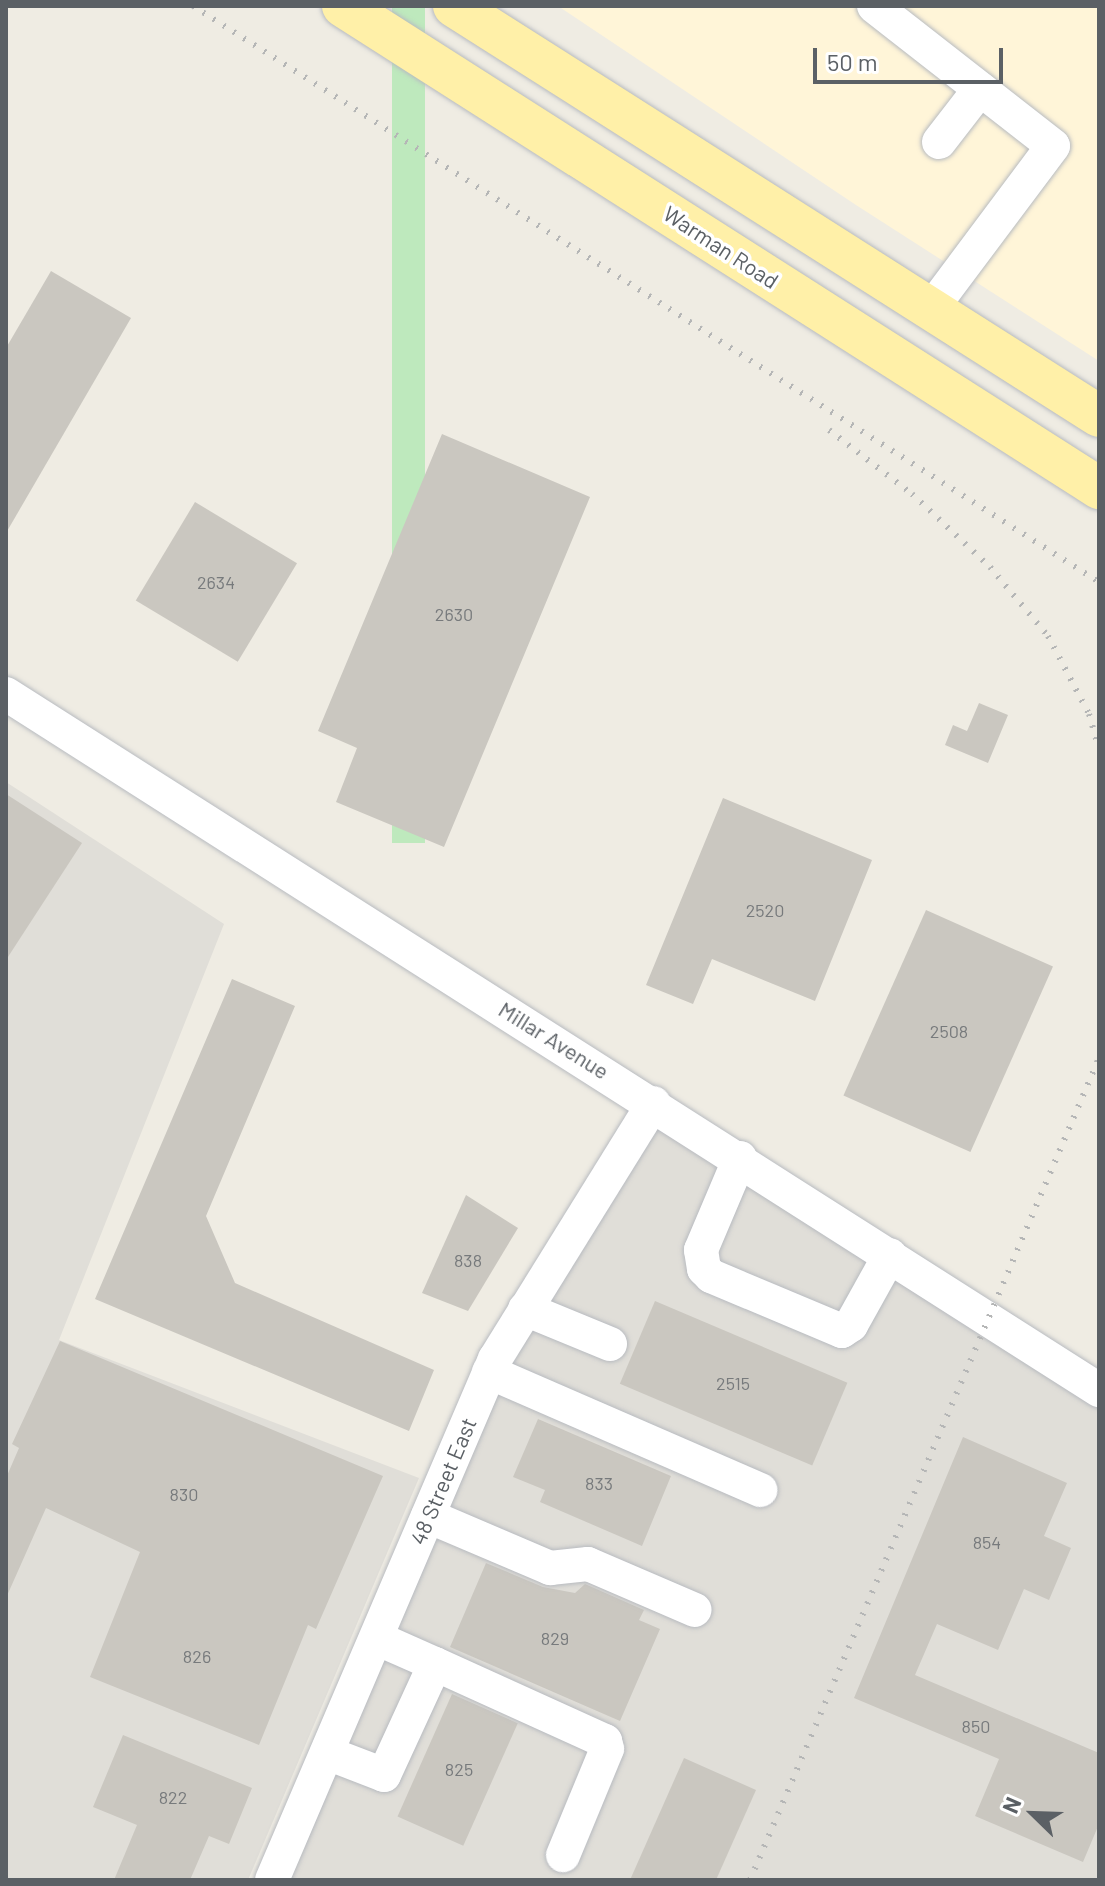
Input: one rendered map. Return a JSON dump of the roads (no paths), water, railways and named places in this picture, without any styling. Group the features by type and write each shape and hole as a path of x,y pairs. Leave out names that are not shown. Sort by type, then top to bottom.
{"main road":[{"name":"Warman Road","path":"343,6 1099,488"},
{"path":"454,6 1089,407"}],"street":[{"path":"874,6 1053,146 931,309"},
{"path":"939,142 980,89"},
{"name":"Millar Avenue","path":"6,694 654,1103 1099,1390"},
{"name":"48 Street East","path":"272,1880 489,1372 654,1103"},
{"path":"740,1158 701,1250 704,1269 711,1276 842,1331 851,1325 890,1255"},
{"path":"525,1309 610,1344"},
{"path":"489,1372 760,1490"},
{"path":"428,1516 550,1568 588,1564 695,1610"},
{"path":"376,1638 605,1741 607,1749 563,1855"},
{"path":"327,1753 384,1775 435,1664"}],"railway":[{"path":"193,6 1099,582"},
{"path":"829,430 912,494 990,567 1048,636 1089,714 1099,748"},
{"path":"750,1880 1099,1058"}]}
